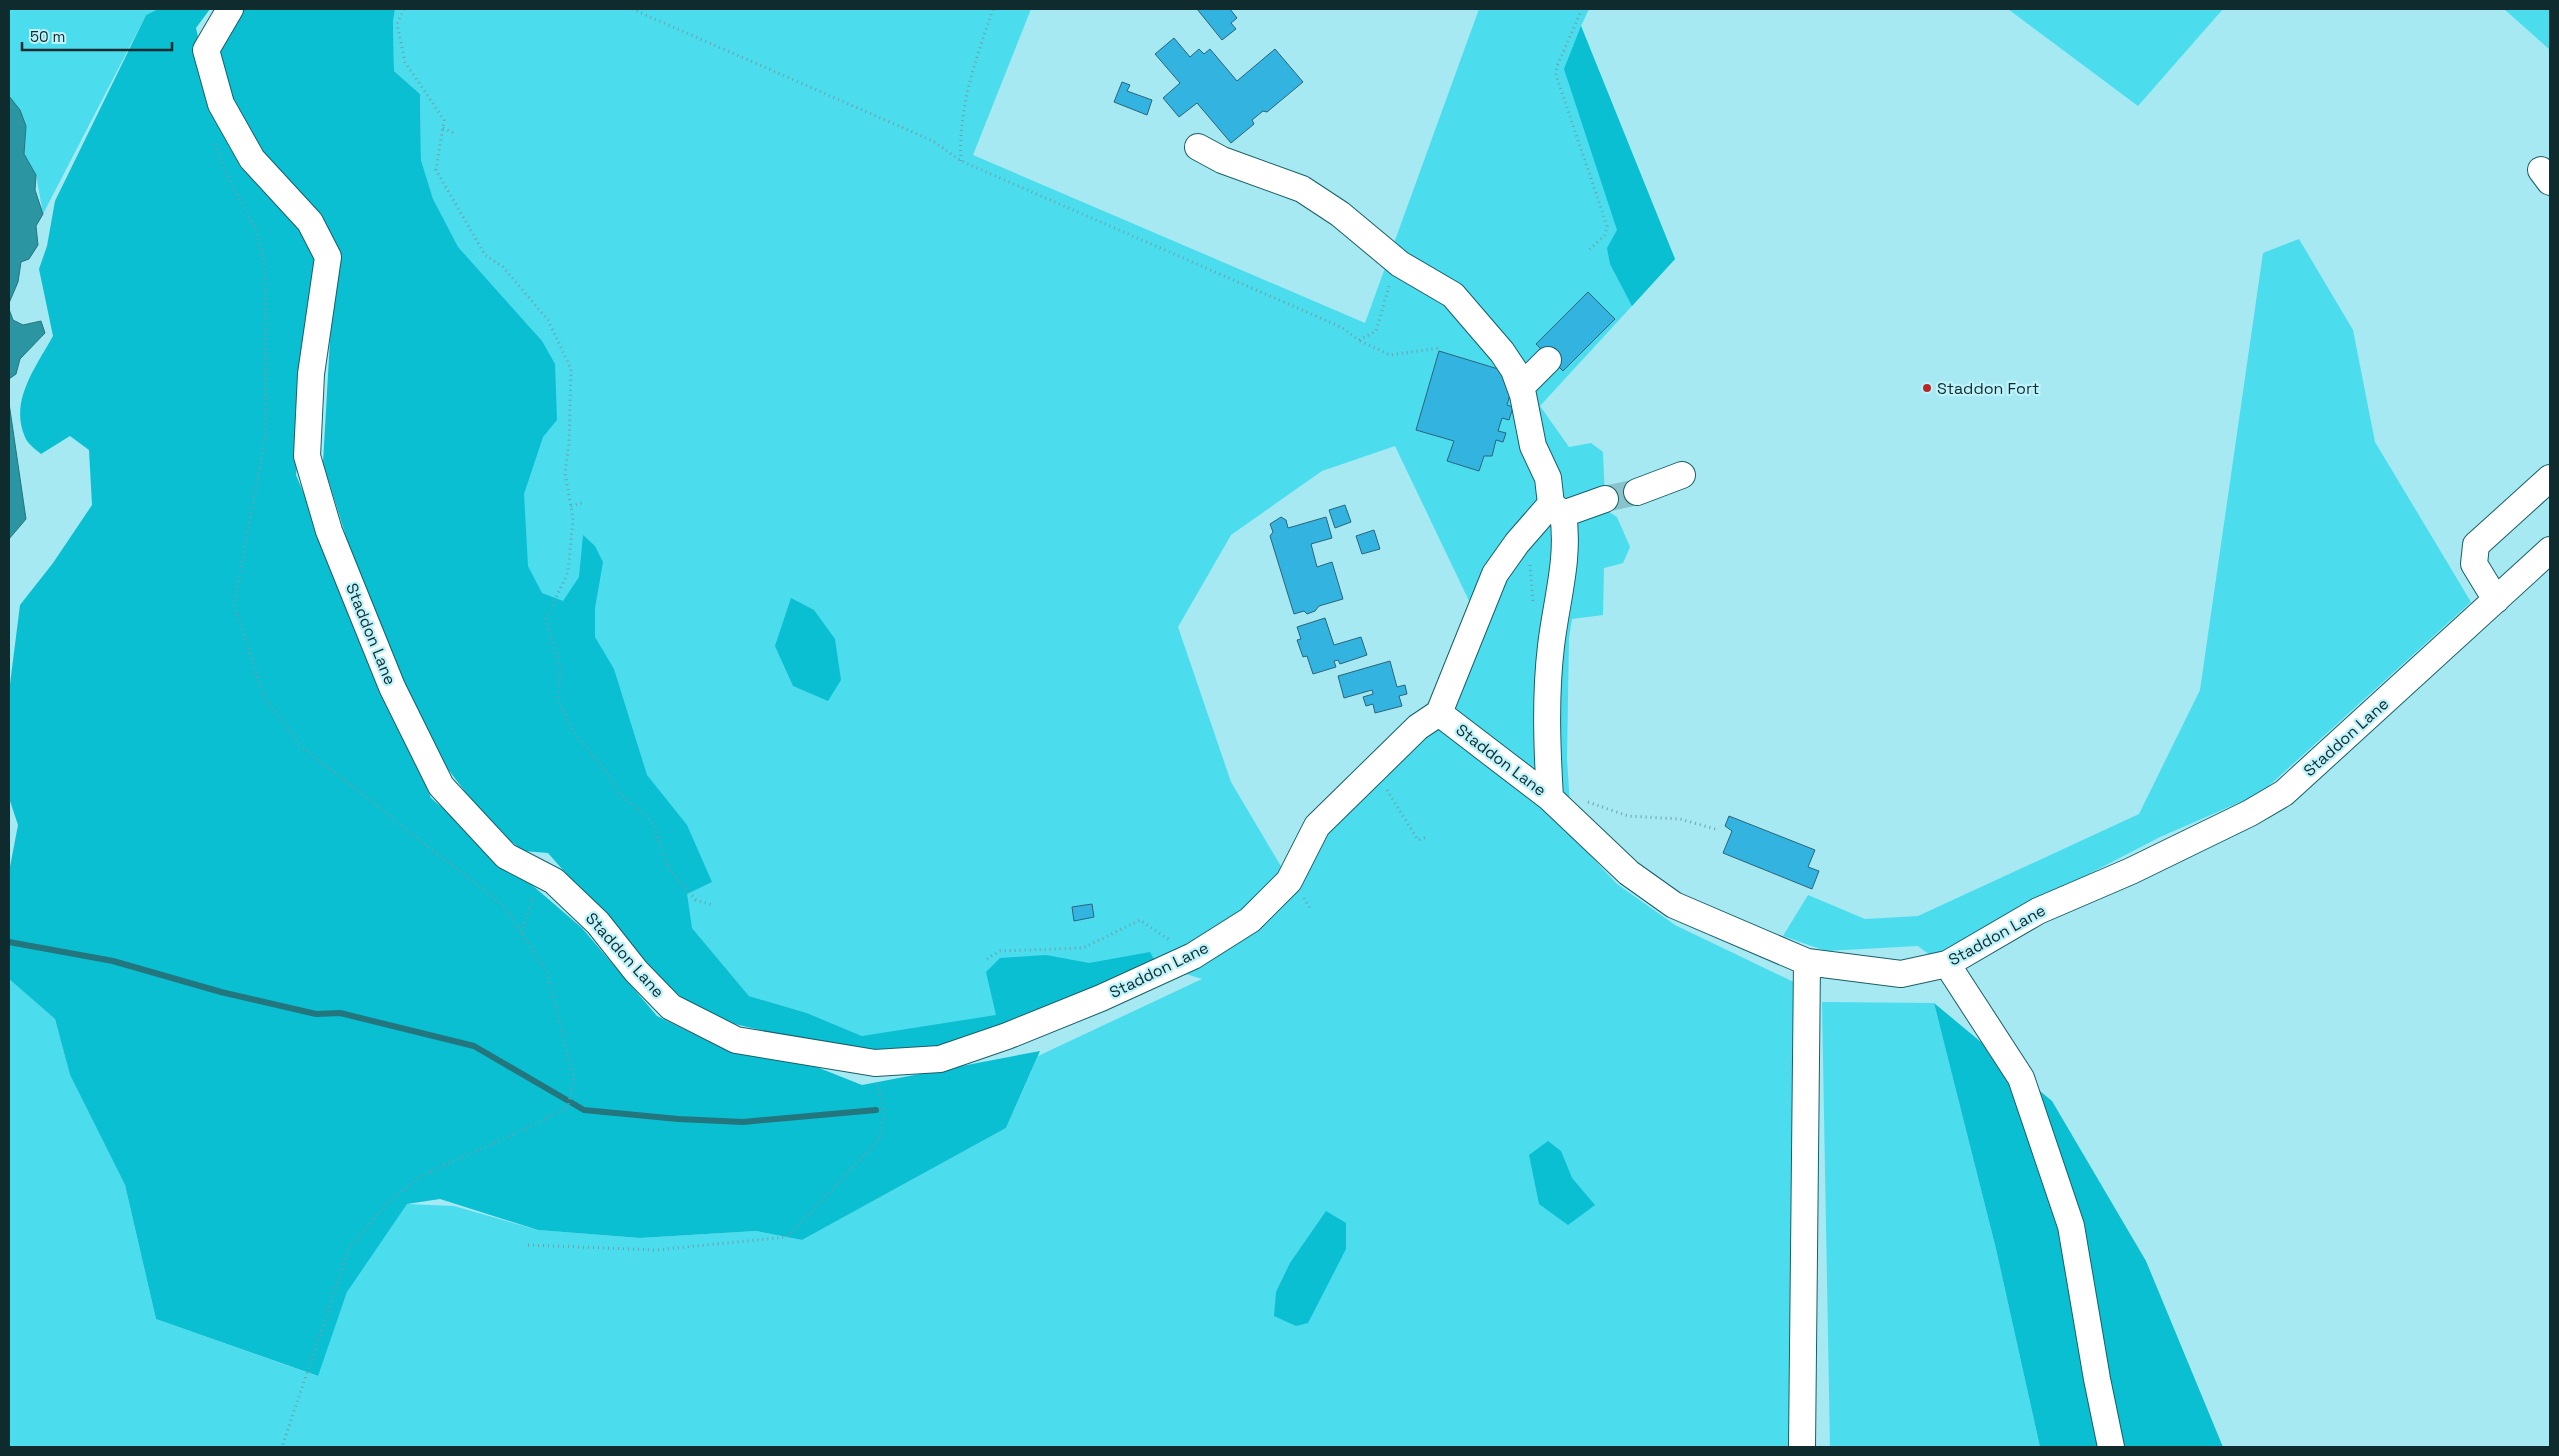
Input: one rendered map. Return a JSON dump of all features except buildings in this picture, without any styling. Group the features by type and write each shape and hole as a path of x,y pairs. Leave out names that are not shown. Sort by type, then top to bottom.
{"street":[{"name":"Staddon Lane","path":"230,9 206,50 221,104 252,159 310,222 328,257 311,374 307,456 329,531 392,687 441,786 506,856 554,881 598,923 636,971 671,1007 736,1040 871,1062 940,1059 1007,1036 1194,956 1250,920 1289,881 1317,826 1418,727 1439,713 1555,802 1629,873 1674,905 1807,962 1900,974 1947,964 2038,911 2131,871 2250,813 2284,794 2550,550"},
{"path":"1198,147 1222,160 1302,189 1340,214 1400,264 1453,296 1502,352 1514,370 1521,387 1531,424 1531,439 1548,478 1567,538 1551,647 1546,726 1555,802"},
{"path":"1521,387 1548,360"},
{"path":"1637,492 1682,475"},
{"path":"2496,600 2474,564 2476,545 2550,478"},
{"path":"1439,713 1495,574 1516,543 1557,509 1605,499"},
{"path":"1802,1447 1807,962"},
{"path":"1947,964 2021,1078 2071,1226 2111,1447"}],"path":[{"path":"404,9 397,24 405,62 444,120 436,170 485,255 503,267 548,320 571,369 569,445 565,473 573,520 568,572 546,619 560,668 558,700 574,733 608,774 621,796 652,821 669,869 696,900 713,905"},
{"path":"632,9 933,141 961,161 1341,327 1359,340 1390,356 1440,348"},
{"path":"961,161 960,141 968,82 993,9"},
{"path":"1582,9 1557,66 1556,75 1607,226 1606,235 1587,252"},
{"path":"443,128 456,134"},
{"path":"212,138 227,175 258,234 266,269 266,434 234,604 263,695 301,746 505,907 547,973 574,1078 568,1107 519,1132 422,1175 390,1200 349,1248 282,1447"},
{"path":"1359,340 1376,331 1393,273 1413,271"},
{"path":"571,506 585,502"},
{"path":"1374,770 1418,840 1427,837"},
{"path":"1555,802 1583,800 1628,816 1680,820 1719,830"},
{"path":"522,933 539,874"},
{"path":"987,959 1000,951 1083,948 1140,920 1170,941 1179,941"},
{"path":"528,1245 656,1250 787,1237 878,1140 885,1115 871,1062"}],"shaded area":[{"path":"9,9 158,9 146,15 43,214 36,175 24,154 26,126 9,100"},
{"path":"158,9 210,9 196,28 213,104 302,225 319,259 296,475 431,798 582,928 657,1016 716,1045 799,1060 862,1085 1040,1051 1006,1128 802,1240 756,1231 640,1238 538,1230 440,1199 407,1204 347,1292 318,1376 156,1319 125,1185 70,1075 55,1019 9,979 9,872 18,825 9,798 9,692 20,605 53,563 92,505 89,450 70,436 41,454 26,439 21,424 20,410 22,397 32,372 53,336 39,269 47,246 55,201 146,15"},
{"path":"235,9 395,9 393,22 394,71 420,94 421,160 433,199 458,247 542,341 555,364 557,420 543,437 524,494 528,566 542,593 563,601 579,577 583,535 595,546 603,562 595,608 595,637 614,669 647,775 687,825 712,882 687,894 692,928 749,996 807,1013 862,1036 996,1015 986,972 1000,958 1046,955 1089,963 1150,952 1157,965 936,1053 871,1057 735,1024 686,1001 655,975 548,853 523,851 489,823 444,764 404,681 353,559 323,463 335,251 260,154 220,77 214,47"},
{"path":"395,9 1031,9 973,155 1365,323 1479,9 1589,9 1581,26 1675,259 1540,406 1569,447 1591,443 1603,452 1605,499 1609,512 1617,517 1630,547 1623,563 1604,568 1603,615 1572,619 1569,638 1567,759 1572,836 1617,884 1675,925 1800,985 1792,1447 9,1447 9,979 55,1019 70,1075 125,1185 156,1319 317,1376 347,1292 379,1236 407,1204 454,1206 538,1230 640,1238 756,1231 802,1240 1006,1128 1038,1056 1202,979 1157,965 1006,1032 862,1036 807,1013 749,996 692,928 422,550 433,199 421,160 420,94 394,71 393,22","holes":["1395,446 1471,605 1439,690 1282,868 1231,782 1178,627 1231,535 1322,471"]},
{"path":"2008,9 2223,9 2138,106"},
{"path":"2504,9 2550,9 2550,50"},
{"path":"1581,26 1675,259 1632,306 1610,264 1607,248 1617,230 1564,69"},
{"path":"9,96 20,110 26,126 24,154 36,175 35,190 43,214 36,226 38,245 29,259 21,262 18,282 9,303"},
{"path":"2299,239 2353,330 2375,442 2471,602 2261,793 2160,837 2037,901 1934,958 1918,946 1826,951 1783,936 1808,895 1865,919 1918,916 2139,814 2200,690 2263,253"},
{"path":"9,309 13,320 23,325 41,321 45,333 20,359 16,374 9,379"},
{"path":"9,403 26,519 9,539"},
{"path":"791,598 814,610 835,639 841,680 828,701 793,686 775,646"},
{"path":"1822,1002 1934,1003 1996,1249 2040,1447 1830,1447"},
{"path":"1934,1003 2052,1101 2146,1261 2223,1447 2040,1447 1996,1249"},
{"path":"1548,1141 1561,1151 1572,1178 1595,1205 1568,1225 1539,1204 1529,1155"},
{"path":"1326,1211 1346,1223 1346,1249 1308,1323 1296,1326 1274,1316 1276,1292 1290,1263"}],"waterway":[{"path":"9,942 113,961 221,992 316,1014 340,1013 474,1046 584,1110 678,1119 743,1122 876,1110"}],"tunnel":[{"path":"1605,499 1637,492"}],"place":[{"name":"Staddon Fort","path":"1927,388"}]}
